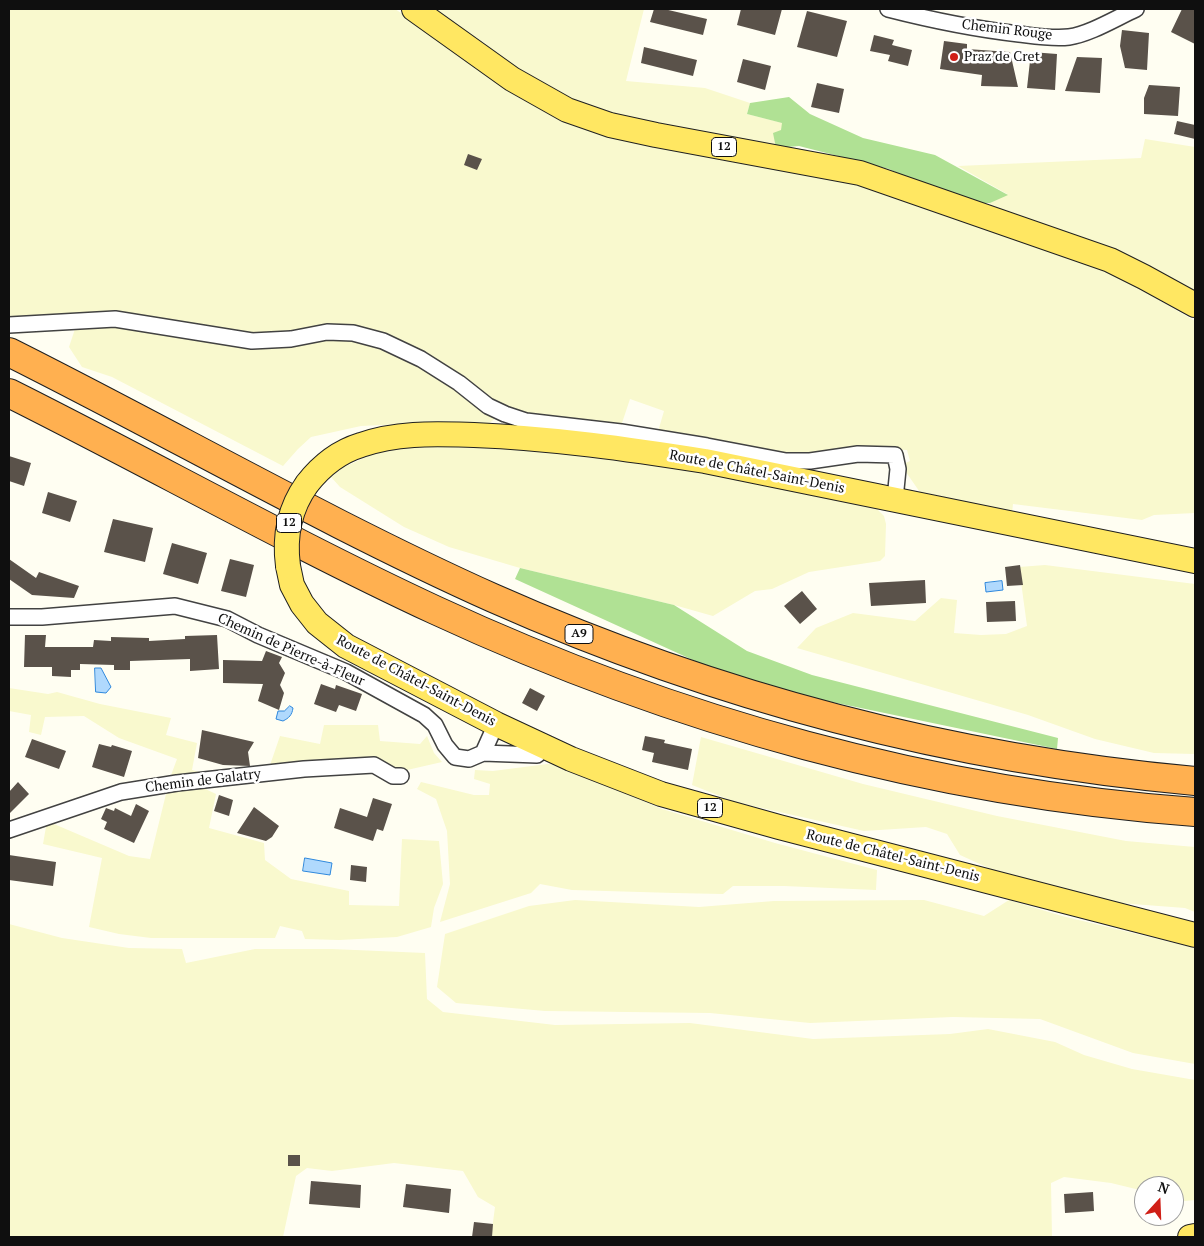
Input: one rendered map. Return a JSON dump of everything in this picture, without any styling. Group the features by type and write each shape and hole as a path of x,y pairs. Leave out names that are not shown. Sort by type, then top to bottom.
{"highway":[{"name":"A9","path":"9,352 408,558 500,601 636,657 777,703 895,734 1045,763 1123,774 1195,781"},
{"name":"A9","path":"9,393 270,528 436,610 546,658 662,702 775,737 942,777 1085,800 1195,812"}],"main road":[{"name":"12","path":"414,9 512,79 567,110 610,125 656,135 860,173 1110,260 1144,276 1195,305"},
{"name":"Route de Châtel-Saint-Denis","path":"1195,561 705,461 650,452 536,438 443,434 391,437 359,445 334,458 323,466 297,499 290,518 286,543 292,584 302,604 318,624 330,634 346,646 380,665 496,724 571,759 661,794 779,827 1195,935"},
{"path":"1190,1237 1195,1236"}],"street":[{"name":"Chemin Rouge","path":"888,9 989,30 1068,37 1082,34 1136,9"},
{"path":"9,325 115,319 252,341 291,339 327,332 353,333 383,341 421,359 459,383 488,406 504,414 526,420 621,432 786,460 827,460 858,454 895,455 898,470 895,500"},
{"name":"Chemin de Pierre-à-Fleur","path":"9,617 175,606 226,619 267,639 346,672 424,715 435,725 445,746 455,757 468,759 483,752 537,754 546,747"},
{"path":"483,752 496,724"},
{"name":"Chemin de Galatry","path":"9,830 121,792 177,783 304,769 374,765 393,776 401,776"}],"green space":[{"path":"9,9 395,9 549,110 844,180 1109,271 1195,321 1195,513 1154,515 1142,520 1013,504 1012,513 946,497 924,498 901,465 910,461 907,450 887,449 809,457 657,435 664,411 630,399 621,426 497,417 487,425 404,424 361,426 311,437 283,466 112,377 82,367 69,347 75,329 68,316 9,320"},
{"path":"432,9 644,9 626,81 705,88 750,103 747,114 783,123 776,148 581,107 482,51 486,44"},
{"path":"789,97 810,114 863,138 935,155 1008,195 990,203 976,203 940,193 889,169 799,146 776,148 773,133 781,130 782,123 747,114 750,103"},
{"path":"1145,139 1195,147 1195,294 991,210 990,203 1007,194 958,166 1141,158"},
{"path":"409,447 512,447 634,461 697,471 876,508 884,516 886,524 885,556 880,561 809,572 772,589 755,591 713,616 520,568 449,547 404,527 340,487 331,477 344,467 373,454"},
{"path":"1045,565 1195,584 1195,754 1154,753 1095,739 1028,715 797,648 816,628 853,613 915,621 941,598 957,600 954,633 1006,634 1027,626 1019,567"},
{"path":"520,568 674,605 747,651 812,675 1058,738 1057,749 808,697 706,666 515,579"},
{"path":"9,688 48,694 57,692 100,704 171,718 166,735 197,743 192,770 210,775 170,778 177,759 119,738 84,716 45,717 41,735 29,732 31,715 9,711"},
{"path":"324,725 378,725 380,741 420,744 427,736 434,753 442,762 394,773 268,771 280,736 320,744"},
{"path":"701,737 863,784 997,816 1126,841 1195,847 1195,912 1185,908 1119,903 991,869 960,855 947,834 926,827 864,831 735,802 692,785"},
{"path":"555,763 662,809 775,843 877,870 876,890 733,886 723,894 572,890 540,884 531,893 440,922 450,884 447,831 436,799 417,789 421,782 474,795 489,795 490,784 474,779 475,770 493,771"},
{"path":"197,785 216,794 209,828 264,843 265,860 291,879 349,891 349,905 399,906 402,839 439,841 443,884 434,908 431,927 397,937 339,940 305,939 302,931 280,926 275,938 151,938 119,934 89,927 102,858 43,844 47,821 129,856 150,859 167,790"},
{"path":"575,900 699,907 774,901 924,900 984,916 1009,900 1062,916 1195,948 1195,1064 1133,1053 1040,1019 953,1017 810,1023 710,1013 545,1011 456,1003 437,987 445,934 529,906"},
{"path":"9,924 62,938 129,948 182,949 186,963 255,949 332,949 425,953 427,999 443,1012 555,1025 690,1023 813,1039 950,1034 988,1029 1055,1042 1084,1055 1132,1069 1195,1080 1195,1200 1184,1201 1184,1176 1134,1176 1134,1189 1111,1183 1064,1177 1051,1183 1052,1237 491,1237 495,1207 478,1197 463,1171 394,1163 332,1171 307,1168 296,1176 283,1237 9,1237"}],"water":[{"path":"1002,581 1003,590 986,592 985,583"},
{"path":"95,668 101,668 111,687 106,693 96,692"},
{"path":"290,706 293,708 289,717 283,721 276,719 278,711 284,711"},
{"path":"305,858 332,863 330,875 303,871"}],"building":[{"path":"654,9 664,9 707,19 703,35 650,22"},
{"path":"741,9 782,9 775,35 737,25"},
{"path":"1182,9 1195,9 1195,44 1171,32"},
{"path":"807,11 847,21 837,57 797,47"},
{"path":"1122,30 1149,33 1147,70 1125,68 1120,46"},
{"path":"874,35 894,40 892,45 912,50 908,66 888,61 890,55 870,51"},
{"path":"944,41 967,44 967,49 1010,52 1018,87 981,86 982,75 940,69"},
{"path":"644,47 697,60 693,76 641,63"},
{"path":"1031,52 1057,54 1055,90 1027,88"},
{"path":"1077,57 1102,58 1100,93 1065,91"},
{"path":"743,59 771,66 765,90 737,82"},
{"path":"817,83 844,89 839,113 811,107"},
{"path":"1149,85 1180,87 1178,116 1144,114 1144,98"},
{"path":"1177,121 1195,125 1195,139 1174,134"},
{"path":"468,154 482,159 477,170 464,165"},
{"path":"9,456 31,463 24,486 9,481"},
{"path":"48,492 77,501 70,522 42,513"},
{"path":"113,519 153,528 145,562 104,552"},
{"path":"172,543 207,553 198,584 163,574"},
{"path":"9,559 36,578 39,572 79,586 74,598 32,595 9,579"},
{"path":"230,559 254,565 246,597 221,591"},
{"path":"1020,565 1023,585 1007,586 1005,567"},
{"path":"925,580 926,603 871,606 869,583"},
{"path":"802,591 817,609 800,624 784,606"},
{"path":"1015,601 1016,621 987,622 986,602"},
{"path":"25,635 46,635 45,647 93,647 94,640 111,641 111,637 149,638 149,641 185,639 185,636 217,635 219,669 190,671 190,659 130,661 130,670 114,670 114,665 80,664 80,670 71,670 71,677 52,676 52,667 24,667"},
{"path":"266,651 282,657 279,663 285,673 280,685 284,693 279,710 258,701 263,684 223,683 223,660 262,661"},
{"path":"321,684 335,689 336,685 362,694 356,711 339,705 336,712 314,704"},
{"path":"530,688 545,696 537,711 522,703"},
{"path":"202,730 254,742 248,752 250,766 223,765 198,758"},
{"path":"645,736 665,740 664,743 692,749 688,770 652,762 654,753 642,750"},
{"path":"32,739 66,751 59,769 25,757"},
{"path":"99,744 111,747 112,745 132,751 124,777 92,767"},
{"path":"18,782 29,794 9,814 9,792"},
{"path":"219,795 233,800 229,816 214,811"},
{"path":"373,798 392,804 383,831 377,829 373,841 334,828 340,808 367,817"},
{"path":"136,804 149,811 134,843 104,829 107,822 101,819 106,808 114,811 115,808 131,816"},
{"path":"254,807 279,826 272,837 266,841 237,833"},
{"path":"9,855 56,862 53,886 9,880"},
{"path":"351,865 367,867 366,882 350,880"},
{"path":"288,1155 300,1155 300,1166 288,1166"},
{"path":"311,1181 361,1185 360,1208 309,1204"},
{"path":"406,1184 451,1189 449,1213 403,1207"},
{"path":"1093,1192 1094,1211 1065,1213 1064,1194"},
{"path":"474,1222 493,1224 492,1237 472,1237"}],"place":[{"name":"Praz de Cret","path":"954,57"}]}
